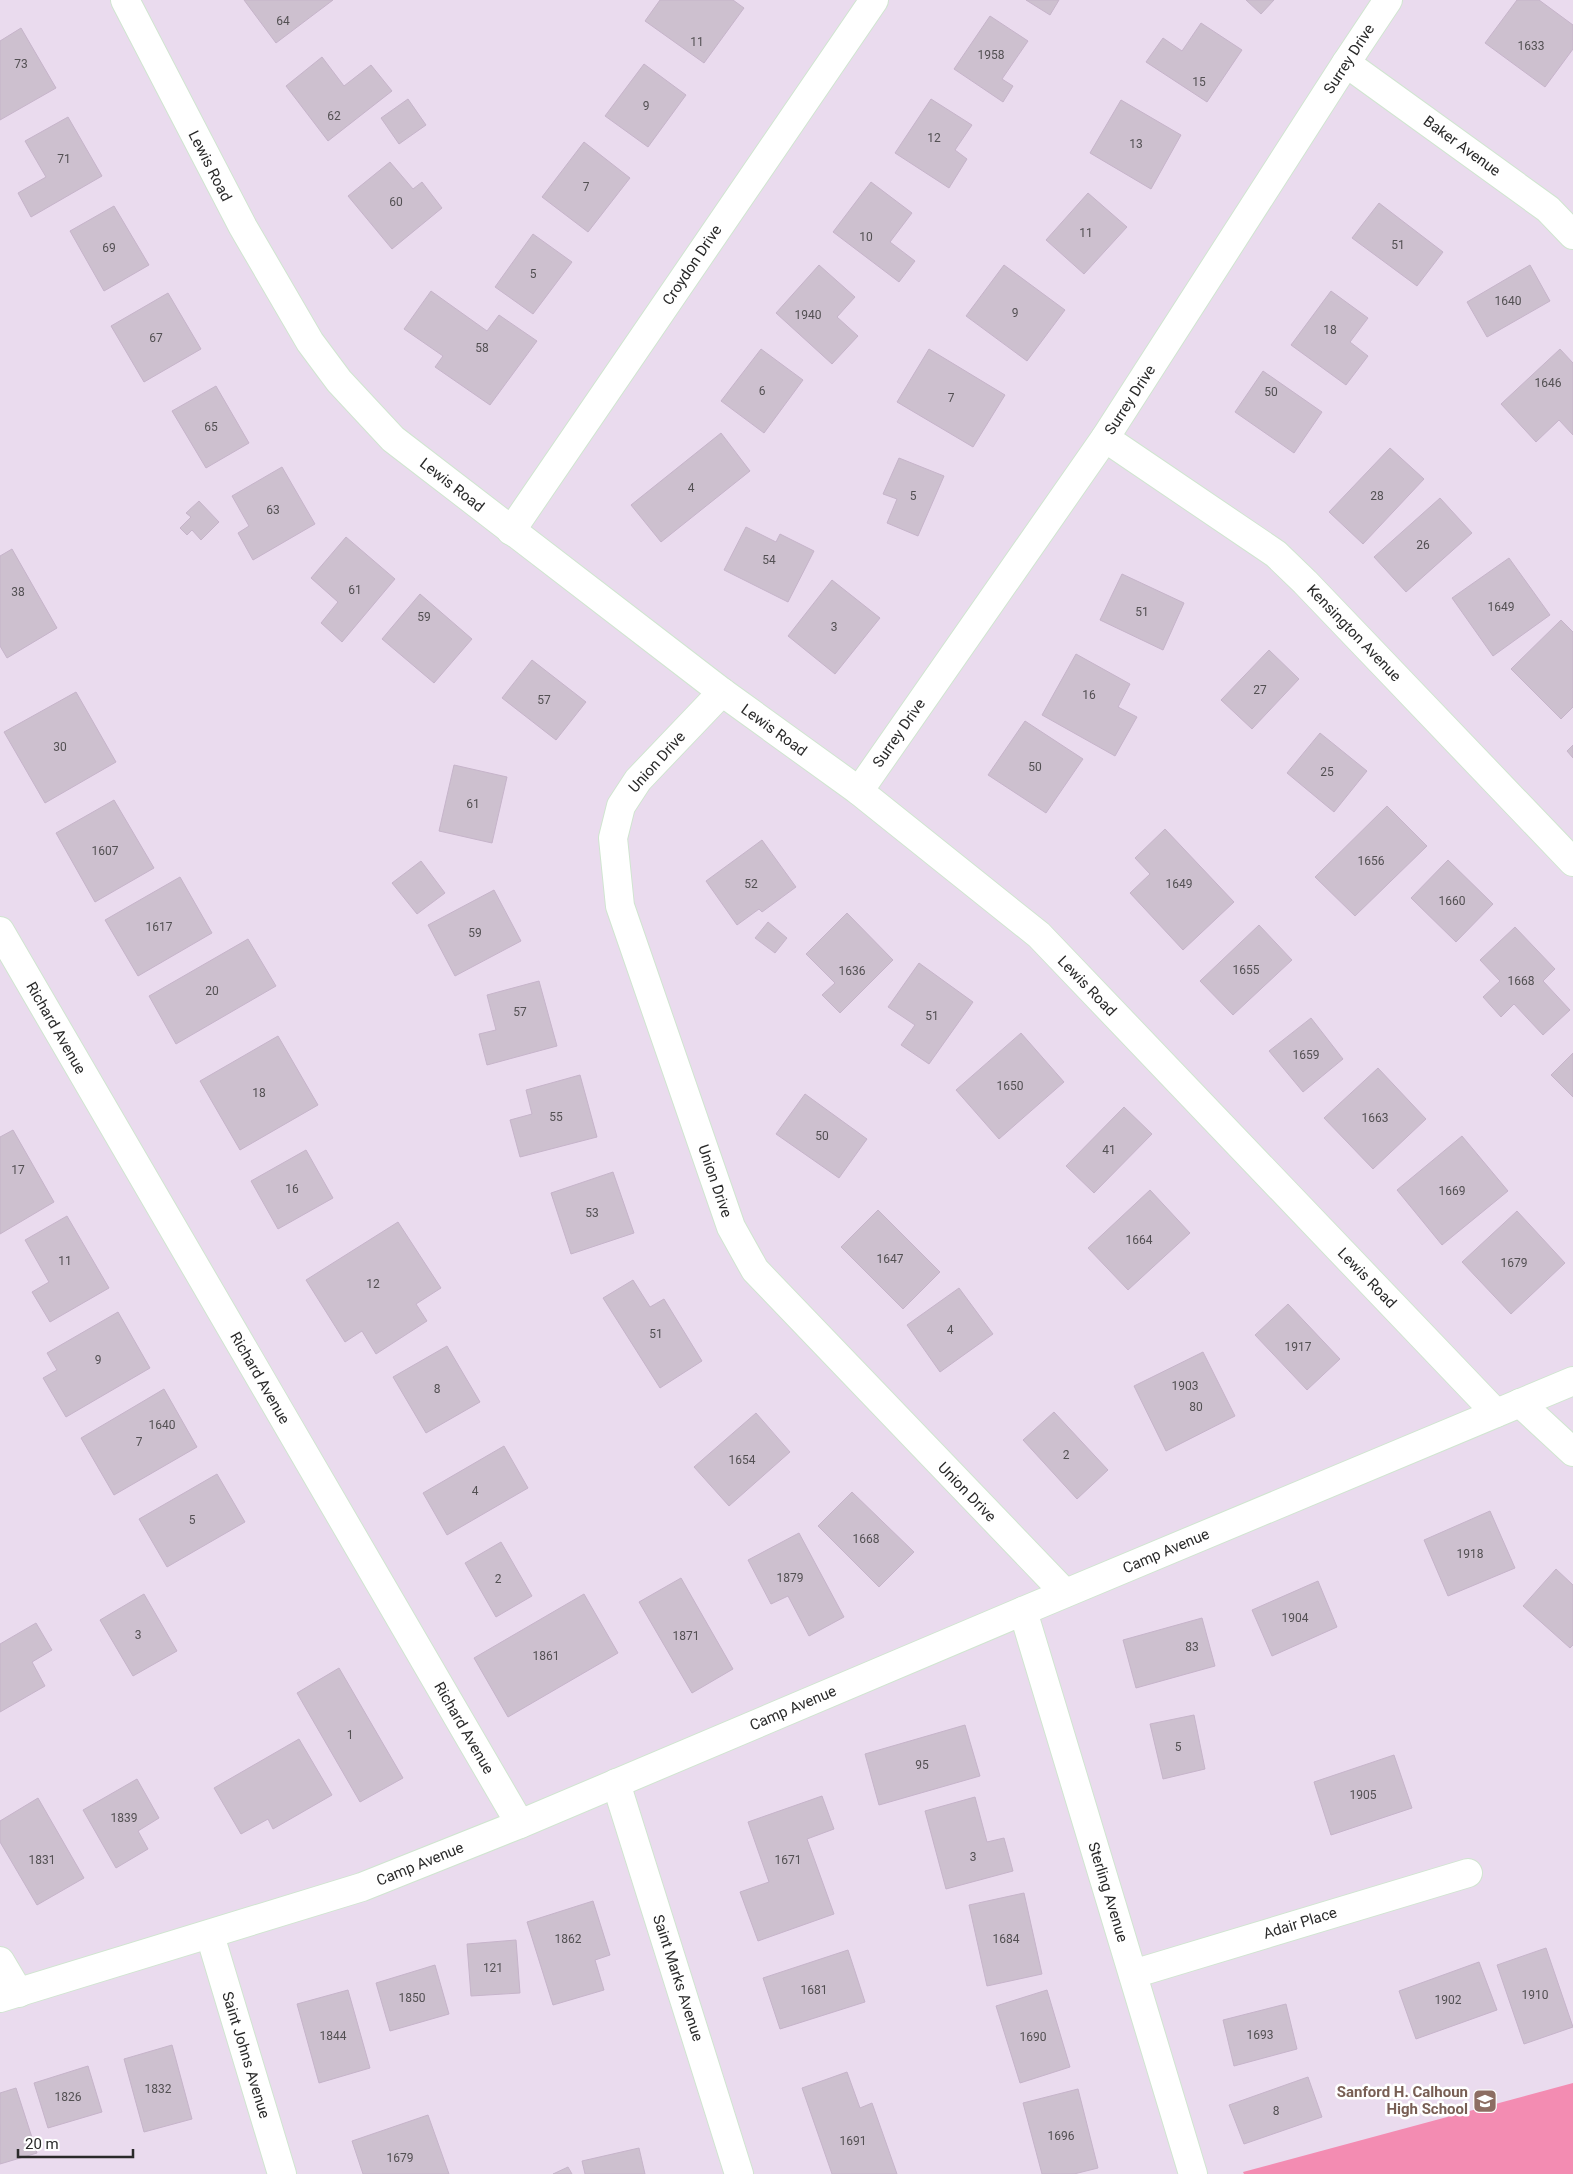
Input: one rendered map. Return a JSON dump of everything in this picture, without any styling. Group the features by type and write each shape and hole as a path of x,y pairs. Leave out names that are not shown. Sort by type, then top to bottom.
{"street":[{"name":"Lewis Road","path":"124,0 243,227 315,350 339,381 393,439 722,692 859,791 1039,935 1508,1408 1573,1452"},
{"name":"Croydon Drive","path":"511,531 874,0"},
{"name":"Surrey Drive","path":"859,791 1105,438 1388,0"},
{"name":"Baker Avenue","path":"1346,63 1548,208 1573,235"},
{"name":"Kensington Avenue","path":"1105,438 1276,554 1312,589 1573,862"},
{"name":"Union Drive","path":"722,692 638,780 620,806 613,838 620,906 731,1227 755,1270 1065,1593"},
{"name":"Richard Avenue","path":"0,931 520,1824"},
{"name":"Camp Avenue","path":"9,1996 362,1887 520,1824 1065,1593 1573,1381"},
{"name":"Sterling Avenue","path":"1023,1611 1193,2174"},
{"name":"Saint Marks Avenue","path":"616,1783 739,2174"},
{"name":"Adair Place","path":"1133,1974 1468,1873"},
{"name":"Saint Johns Avenue","path":"210,1935 282,2174"},
{"path":"0,1961 9,1996"}],"shaded area":[{"path":"1573,2083 1573,2174 1244,2174 1243,2172"}],"building":[{"path":"244,0 333,0 276,43"},
{"path":"660,0 733,0 744,8 704,63 645,21"},
{"path":"1026,0 1059,0 1050,15"},
{"path":"1246,0 1274,0 1261,14"},
{"path":"1517,0 1539,0 1573,25 1573,49 1545,87 1485,43"},
{"path":"990,16 1028,41 1002,79 1013,86 1003,102 954,69"},
{"path":"1201,23 1242,50 1207,102 1146,62 1163,38 1182,51"},
{"path":"21,28 56,88 0,120 0,41"},
{"path":"322,57 344,86 371,65 392,91 328,141 286,86"},
{"path":"644,64 686,95 648,147 605,116"},
{"path":"408,99 426,125 399,144 381,118"},
{"path":"931,99 972,125 955,150 967,159 949,188 895,153"},
{"path":"1121,100 1181,135 1151,189 1090,153"},
{"path":"68,117 102,176 31,217 18,193 46,177 25,141"},
{"path":"584,142 630,178 588,232 542,197"},
{"path":"390,162 413,189 422,182 442,208 392,249 348,196"},
{"path":"871,182 912,213 890,242 915,261 899,282 833,232"},
{"path":"1088,193 1127,227 1084,274 1046,240"},
{"path":"1379,203 1443,252 1417,286 1352,238"},
{"path":"114,206 149,265 104,291 70,231"},
{"path":"533,234 572,262 533,314 495,287"},
{"path":"819,265 855,297 837,317 858,336 832,364 776,313"},
{"path":"1004,265 1065,310 1027,361 966,316"},
{"path":"1530,265 1550,301 1487,337 1467,302"},
{"path":"431,291 487,331 499,315 537,341 490,405 435,367 443,356 404,329"},
{"path":"1331,291 1368,318 1350,342 1368,356 1346,385 1291,345"},
{"path":"168,293 201,349 144,382 111,326"},
{"path":"761,349 803,380 764,433 721,401"},
{"path":"929,349 1005,395 973,447 897,402"},
{"path":"1560,349 1573,363 1573,435 1559,420 1536,442 1501,404"},
{"path":"1263,371 1322,412 1294,453 1235,412"},
{"path":"216,386 249,443 206,468 172,411"},
{"path":"721,433 750,471 661,542 631,505"},
{"path":"1390,448 1424,479 1363,544 1329,512"},
{"path":"899,458 944,476 918,536 887,523 897,499 883,494"},
{"path":"282,467 315,524 253,560 238,533 249,526 232,496"},
{"path":"1440,498 1472,533 1406,592 1374,557"},
{"path":"199,501 219,522 201,540 192,530 187,535 180,528 191,517 186,513"},
{"path":"746,527 776,542 780,534 814,551 788,602 724,570"},
{"path":"346,537 395,579 342,642 321,623 338,602 311,578"},
{"path":"12,549 57,628 7,658 0,646 0,556"},
{"path":"1509,558 1550,615 1493,656 1452,598"},
{"path":"1122,574 1184,603 1163,650 1100,620"},
{"path":"832,580 880,618 835,674 788,636"},
{"path":"420,594 472,639 434,683 382,639"},
{"path":"1561,620 1573,632 1573,707 1561,719 1511,669"},
{"path":"1269,650 1299,679 1252,729 1221,700"},
{"path":"1076,654 1130,684 1118,707 1137,717 1115,756 1042,715"},
{"path":"532,660 586,702 556,740 502,698"},
{"path":"76,692 116,762 45,803 4,732"},
{"path":"1025,721 1083,759 1046,813 988,775"},
{"path":"1320,733 1367,771 1334,812 1287,773"},
{"path":"1573,745 1573,758 1567,751"},
{"path":"454,765 507,777 492,843 439,831"},
{"path":"114,800 154,868 95,902 56,833"},
{"path":"1387,806 1427,846 1355,916 1315,877"},
{"path":"1165,829 1234,902 1183,950 1130,893 1150,874 1135,858"},
{"path":"762,840 796,887 762,912 759,909 737,925 706,881"},
{"path":"1448,860 1493,904 1456,942 1411,898"},
{"path":"421,861 445,893 417,914 392,883"},
{"path":"180,877 212,933 138,976 105,920"},
{"path":"494,890 521,941 455,976 428,925"},
{"path":"847,913 893,960 840,1013 822,995 835,983 806,954"},
{"path":"768,922 787,938 775,953 755,938"},
{"path":"1259,925 1292,960 1233,1015 1200,981"},
{"path":"1515,927 1555,969 1543,981 1570,1010 1543,1035 1514,1004 1501,1017 1483,997 1500,981 1480,960"},
{"path":"248,939 276,986 176,1044 149,996"},
{"path":"919,963 973,1002 929,1064 901,1045 915,1025 888,1007"},
{"path":"539,981 557,1046 487,1065 479,1034 496,1030 487,995"},
{"path":"1311,1018 1343,1059 1303,1092 1269,1051"},
{"path":"1021,1033 1064,1082 999,1139 956,1090"},
{"path":"278,1036 318,1105 240,1150 200,1081"},
{"path":"1573,1053 1573,1097 1551,1075"},
{"path":"1378,1068 1426,1119 1373,1169 1324,1118"},
{"path":"580,1075 597,1137 520,1157 510,1120 532,1114 526,1090"},
{"path":"805,1094 867,1139 839,1178 776,1134"},
{"path":"1124,1107 1152,1134 1094,1193 1066,1166"},
{"path":"13,1130 54,1202 0,1234 0,1137"},
{"path":"1462,1136 1508,1191 1442,1245 1397,1190"},
{"path":"306,1150 333,1198 278,1229 251,1181"},
{"path":"613,1172 634,1233 571,1254 551,1193"},
{"path":"1150,1190 1190,1233 1128,1290 1088,1248"},
{"path":"878,1210 940,1272 903,1309 841,1247"},
{"path":"1517,1211 1565,1263 1511,1314 1462,1262"},
{"path":"67,1216 109,1288 50,1322 32,1292 49,1282 25,1240"},
{"path":"398,1222 441,1288 416,1304 427,1321 376,1354 362,1331 345,1342 306,1280"},
{"path":"633,1280 650,1307 664,1299 702,1361 660,1388 603,1298"},
{"path":"959,1288 993,1334 940,1372 907,1325"},
{"path":"1288,1304 1340,1359 1307,1390 1255,1335"},
{"path":"118,1312 150,1368 66,1417 43,1378 57,1370 47,1353"},
{"path":"447,1346 480,1402 426,1433 393,1377"},
{"path":"1203,1352 1235,1416 1166,1451 1134,1386"},
{"path":"164,1389 197,1447 114,1495 81,1438"},
{"path":"1054,1412 1108,1470 1077,1499 1023,1440"},
{"path":"756,1413 790,1452 729,1506 694,1467"},
{"path":"504,1446 528,1488 447,1535 423,1493"},
{"path":"217,1474 245,1522 167,1567 139,1519"},
{"path":"852,1492 914,1552 879,1587 818,1526"},
{"path":"1490,1511 1515,1568 1448,1596 1424,1540"},
{"path":"799,1533 844,1617 809,1636 788,1596 771,1604 748,1560"},
{"path":"501,1542 532,1596 496,1617 465,1563"},
{"path":"1556,1569 1573,1585 1573,1645 1570,1648 1523,1606"},
{"path":"681,1578 733,1669 692,1693 639,1602"},
{"path":"1318,1581 1337,1627 1272,1656 1252,1610"},
{"path":"144,1594 177,1651 133,1676 100,1620"},
{"path":"584,1594 618,1653 508,1717 474,1658"},
{"path":"1202,1618 1215,1666 1136,1688 1123,1640"},
{"path":"36,1623 52,1650 32,1662 45,1686 0,1712 0,1644"},
{"path":"339,1668 403,1778 360,1802 297,1693"},
{"path":"1194,1715 1205,1769 1163,1779 1150,1724"},
{"path":"965,1725 980,1776 879,1805 865,1754"},
{"path":"299,1739 332,1795 273,1829 268,1819 241,1834 214,1788"},
{"path":"1394,1755 1412,1808 1331,1835 1314,1782"},
{"path":"137,1779 159,1818 138,1831 148,1849 116,1868 83,1810"},
{"path":"822,1796 834,1829 807,1839 834,1914 758,1941 740,1892 769,1882 748,1822"},
{"path":"975,1797 987,1842 1004,1838 1013,1871 946,1889 925,1811"},
{"path":"38,1798 84,1878 37,1905 0,1842 0,1821"},
{"path":"1024,1893 1042,1974 987,1986 969,1905"},
{"path":"593,1901 610,1955 595,1960 604,1990 553,2005 527,1922"},
{"path":"516,1940 520,1993 471,1996 467,1944"},
{"path":"1546,1948 1573,2027 1524,2044 1497,1965"},
{"path":"848,1950 865,2002 780,2029 763,1978"},
{"path":"1479,1962 1497,2010 1416,2039 1399,1991"},
{"path":"435,1965 449,2014 390,2031 376,1983"},
{"path":"348,1990 370,2068 319,2083 297,2004"},
{"path":"1047,1990 1070,2067 1020,2083 996,2006"},
{"path":"1286,2004 1297,2049 1234,2066 1223,2020"},
{"path":"172,2045 192,2119 144,2132 124,2059"},
{"path":"88,2066 102,2112 48,2128 34,2083"},
{"path":"847,2072 860,2108 872,2103 897,2174 832,2174 802,2088"},
{"path":"1308,2077 1322,2117 1244,2144 1229,2105"},
{"path":"16,2088 37,2153 0,2164 0,2093"},
{"path":"1078,2089 1098,2168 1074,2174 1042,2174 1023,2103"},
{"path":"428,2115 449,2174 363,2174 352,2141"},
{"path":"639,2148 645,2174 585,2174 582,2161"},
{"path":"568,2167 572,2174 553,2174"}],"place":[{"name":"Sanford H. Calhoun High School","path":"1485,2101"}]}
